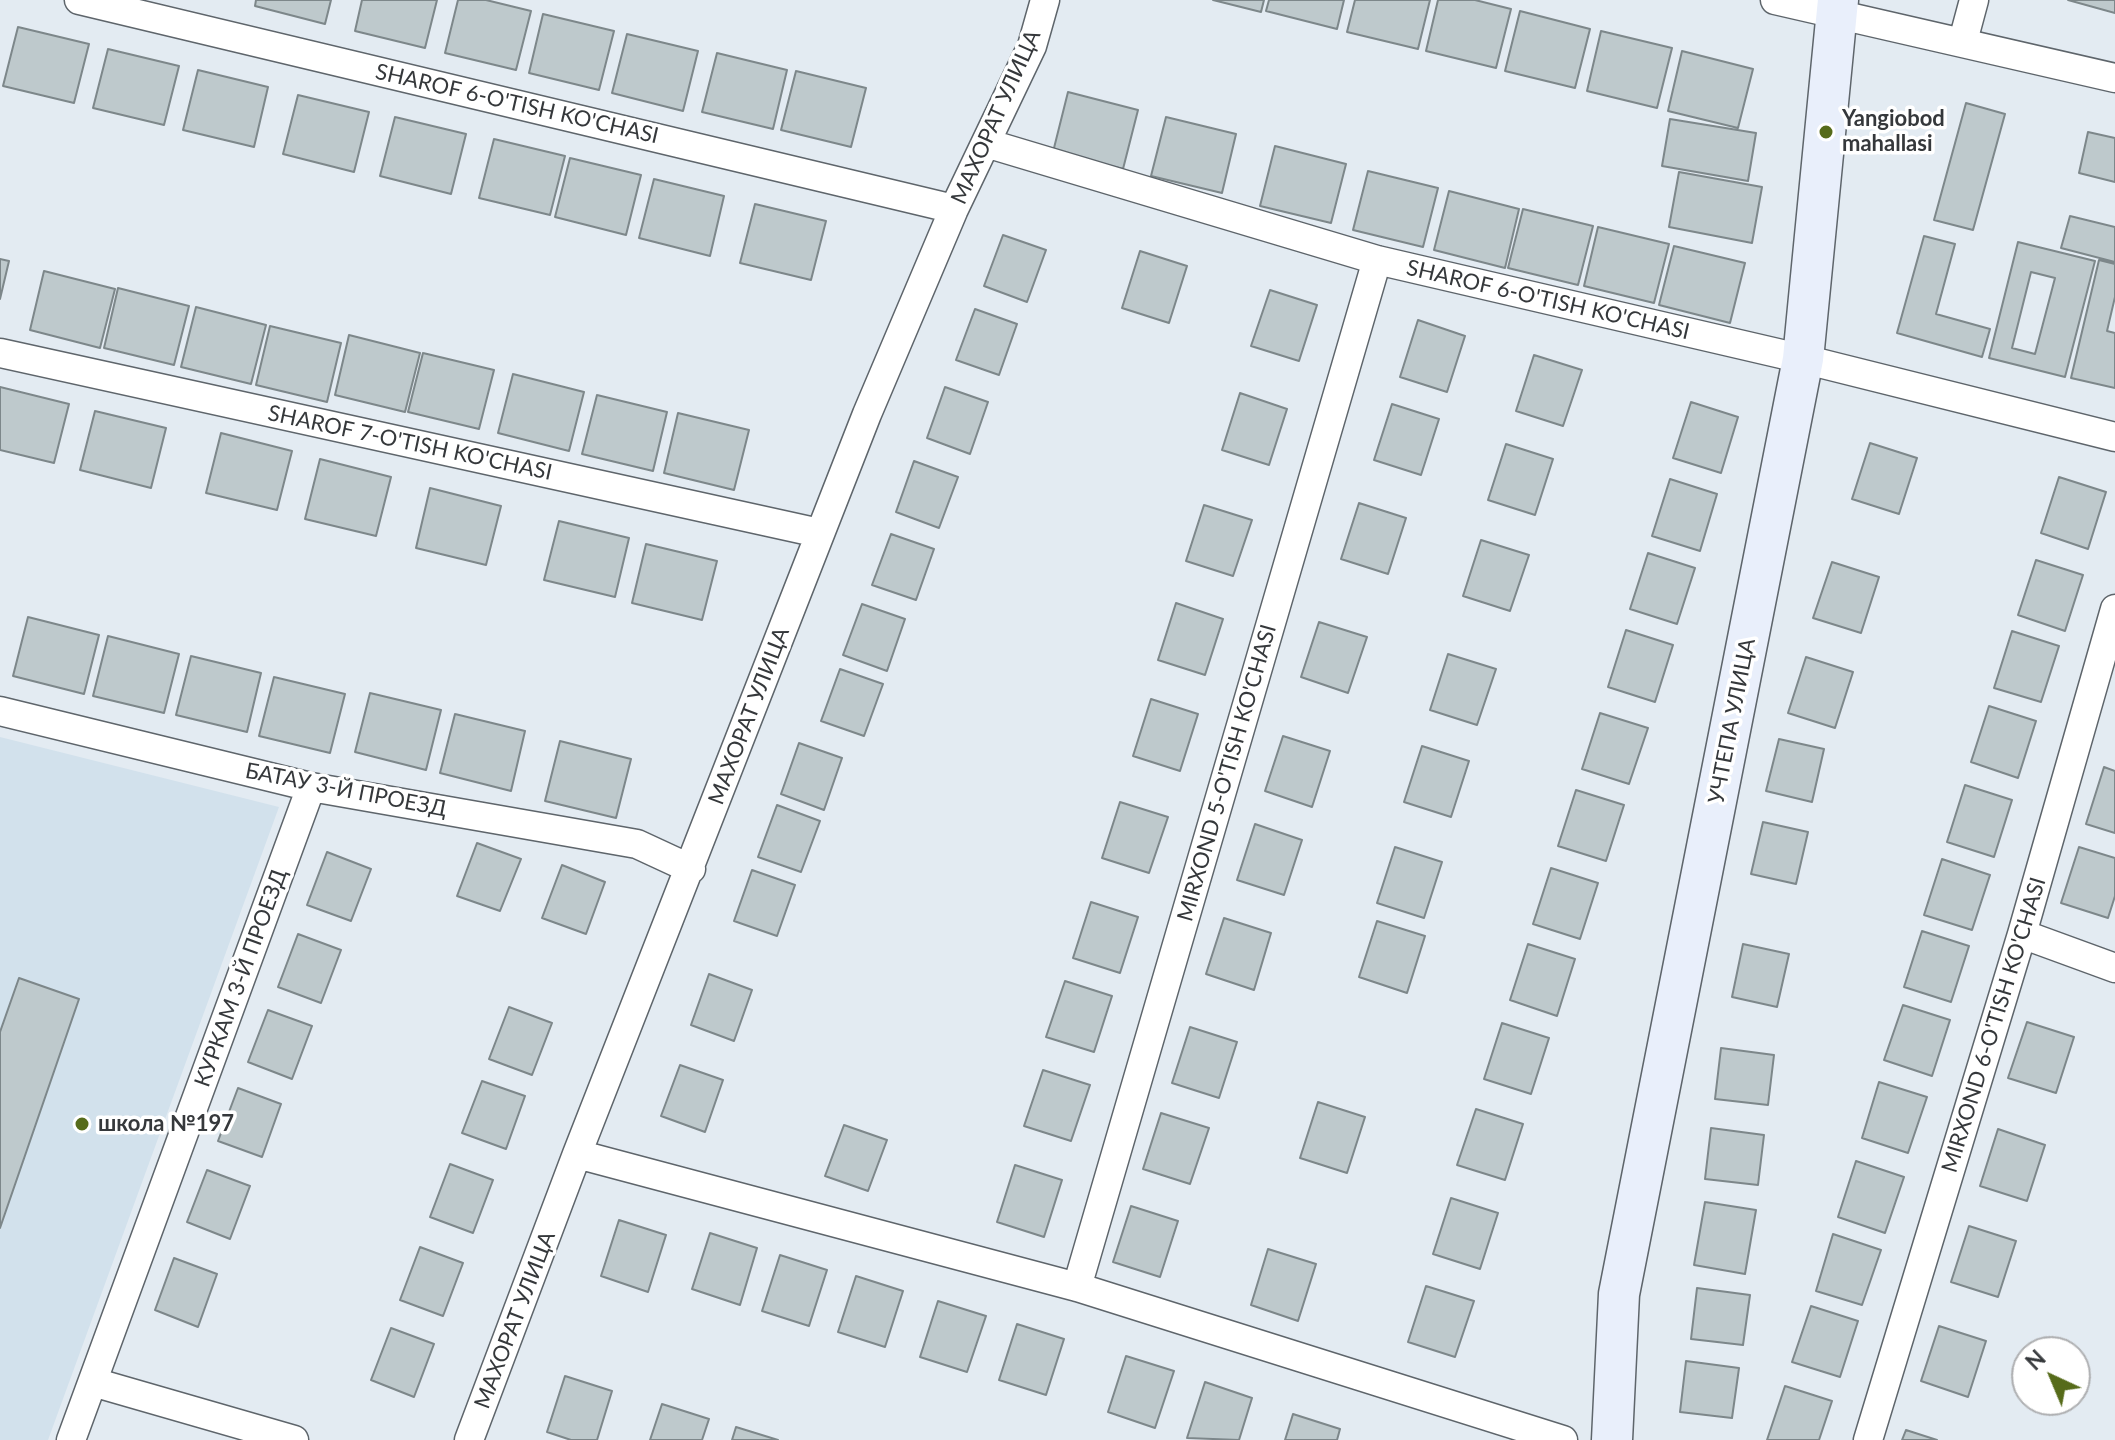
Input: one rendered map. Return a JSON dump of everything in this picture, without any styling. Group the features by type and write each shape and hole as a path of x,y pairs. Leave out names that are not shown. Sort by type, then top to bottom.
{"street":[{"name":"SHAROF 6-O'TISH KO'CHASI","path":"79,0 954,209"},
{"name":"МАХОРАТ УЛИЦА","path":"469,1440 819,533 954,209 1032,46 1045,0"},
{"path":"1775,0 1837,7 2115,78"},
{"path":"1963,41 1974,0"},
{"name":"УЧТЕПА УЛИЦА","path":"1612,1440 1619,1294 1803,359 1837,7"},
{"name":"SHAROF 6-O'TISH KO'CHASI","path":"986,143 1377,260 1803,359 2115,437"},
{"name":"MIRXOND 5-O'TISH KO'CHASI","path":"1077,1287 1377,260"},
{"name":"SHAROF 7-O'TISH KO'CHASI","path":"0,353 819,533"},
{"name":"MIRXOND 6-O'TISH KO'CHASI","path":"1868,1440 2022,934 2115,609"},
{"name":"БАТАУ 3-Й ПРОЕЗД","path":"0,711 311,787 637,844 691,869"},
{"name":"КУРКАМ 3-Й ПРОЕЗД","path":"71,1440 311,787"},
{"path":"2022,934 2115,968"},
{"path":"577,1154 1077,1287 1563,1440"},
{"path":"93,1382 294,1440"}],"shaded area":[{"name":"школа №197","path":"0,737 279,807 48,1440 0,1440"}],"building":[{"path":"256,0 331,0 325,24 255,6"},
{"path":"362,0 437,0 425,48 355,31"},
{"path":"458,0 486,0 531,11 516,70 445,53"},
{"path":"1213,0 1264,0 1261,12"},
{"path":"1269,0 1344,0 1337,29 1266,11"},
{"path":"1355,0 1430,0 1418,49 1347,32"},
{"path":"1438,0 1475,0 1511,9 1496,68 1426,51"},
{"path":"2068,0 2115,0 2115,13"},
{"path":"1520,11 1590,29 1575,88 1505,71"},
{"path":"543,14 614,31 599,90 529,73"},
{"path":"18,27 89,44 74,103 3,86"},
{"path":"1601,31 1672,48 1657,108 1587,91"},
{"path":"627,34 698,51 683,111 612,93"},
{"path":"108,49 179,66 164,125 93,108"},
{"path":"1682,51 1753,69 1738,128 1668,111"},
{"path":"717,53 787,70 773,129 702,112"},
{"path":"198,70 268,87 254,147 183,130"},
{"path":"796,71 866,88 851,147 781,130"},
{"path":"1068,92 1138,110 1123,169 1053,152"},
{"path":"298,95 369,112 354,172 283,154"},
{"path":"1966,103 2005,114 1973,230 1934,220"},
{"path":"395,117 466,134 451,194 380,176"},
{"path":"1166,117 1236,134 1222,193 1151,176"},
{"path":"1670,119 1756,133 1748,181 1662,166"},
{"path":"2088,132 2115,138 2115,182 2079,173"},
{"path":"494,139 565,156 550,215 479,198"},
{"path":"1275,146 1346,164 1331,223 1260,206"},
{"path":"570,158 641,175 626,235 555,217"},
{"path":"1368,171 1438,188 1423,247 1353,230"},
{"path":"1679,172 1762,187 1752,243 1669,227"},
{"path":"654,179 724,196 710,256 639,238"},
{"path":"1449,191 1519,209 1505,268 1434,250"},
{"path":"755,204 826,221 811,280 740,263"},
{"path":"1523,209 1593,226 1578,285 1508,268"},
{"path":"2070,216 2115,227 2115,262 2061,248"},
{"path":"1598,227 1669,244 1654,303 1584,286"},
{"path":"1003,235 1046,250 1027,302 984,286"},
{"path":"1924,236 1955,244 1936,314 1990,329 1982,357 1897,333"},
{"path":"2018,242 2095,261 2065,377 1989,358","holes":["2031,272 2055,278 2035,354 2012,348"]},
{"path":"1674,246 1745,263 1730,323 1659,305"},
{"path":"1140,251 1187,266 1169,323 1122,308"},
{"path":"0,259 9,261 0,299"},
{"path":"2099,260 2115,264 2115,297 2107,331 2115,333 2115,388 2071,378"},
{"path":"44,271 115,289 100,348 30,330"},
{"path":"118,288 189,306 174,365 104,348"},
{"path":"1270,290 1317,305 1299,361 1251,346"},
{"path":"196,307 266,325 251,384 181,367"},
{"path":"975,309 1017,324 999,375 956,360"},
{"path":"1418,320 1465,336 1447,392 1400,377"},
{"path":"270,326 341,343 327,402 256,385"},
{"path":"349,335 420,353 405,412 335,395"},
{"path":"423,353 494,370 479,429 408,412"},
{"path":"1534,355 1582,370 1563,426 1516,411"},
{"path":"513,374 584,392 569,451 498,433"},
{"path":"0,387 69,404 54,463 0,450"},
{"path":"945,387 988,402 970,454 927,438"},
{"path":"1240,393 1287,409 1269,465 1222,450"},
{"path":"597,395 667,412 653,471 582,454"},
{"path":"1691,402 1738,417 1721,473 1673,458"},
{"path":"1392,404 1439,419 1421,475 1374,460"},
{"path":"95,411 166,428 151,488 80,470"},
{"path":"678,413 749,430 734,490 664,473"},
{"path":"221,433 292,451 277,510 206,493"},
{"path":"1870,443 1917,458 1899,514 1852,499"},
{"path":"1506,444 1553,459 1535,515 1488,500"},
{"path":"320,459 391,477 376,536 305,519"},
{"path":"914,461 958,477 939,528 896,512"},
{"path":"2059,477 2106,492 2088,549 2041,533"},
{"path":"1670,479 1717,494 1700,551 1652,536"},
{"path":"430,488 501,506 486,565 416,548"},
{"path":"1359,503 1406,518 1388,574 1341,559"},
{"path":"1204,505 1252,520 1233,576 1186,561"},
{"path":"559,521 629,538 615,597 544,580"},
{"path":"891,534 934,549 916,600 872,585"},
{"path":"1481,540 1529,555 1510,611 1463,596"},
{"path":"646,544 717,561 702,620 632,603"},
{"path":"1648,553 1695,568 1677,624 1630,609"},
{"path":"2036,560 2083,575 2065,631 2018,615"},
{"path":"1832,562 1879,577 1861,633 1813,618"},
{"path":"1176,603 1223,619 1205,675 1158,660"},
{"path":"862,604 905,619 887,671 843,655"},
{"path":"28,617 99,635 84,694 13,676"},
{"path":"1319,622 1367,637 1348,693 1301,677"},
{"path":"1626,630 1673,645 1655,702 1608,687"},
{"path":"2012,631 2059,646 2041,702 1994,688"},
{"path":"108,636 179,654 164,713 93,696"},
{"path":"1448,654 1496,669 1477,725 1430,710"},
{"path":"191,656 261,673 247,732 176,715"},
{"path":"1806,657 1853,672 1835,728 1788,713"},
{"path":"840,669 883,684 864,736 821,721"},
{"path":"274,677 345,694 330,753 259,736"},
{"path":"370,693 441,710 426,770 355,752"},
{"path":"1151,699 1198,714 1180,771 1133,756"},
{"path":"1989,706 2036,721 2018,778 1971,762"},
{"path":"1600,713 1648,728 1629,784 1582,769"},
{"path":"455,714 525,731 511,791 440,773"},
{"path":"1283,736 1330,751 1312,807 1265,791"},
{"path":"1779,739 1824,749 1812,802 1766,791"},
{"path":"560,741 631,759 616,818 545,801"},
{"path":"799,743 842,758 824,810 781,794"},
{"path":"1422,746 1469,761 1451,817 1404,802"},
{"path":"2104,767 2115,771 2115,833 2086,824"},
{"path":"1965,785 2012,800 1994,857 1947,842"},
{"path":"1576,790 1624,805 1606,861 1558,846"},
{"path":"1120,802 1168,817 1149,873 1102,858"},
{"path":"777,805 820,821 801,872 758,857"},
{"path":"1763,822 1808,832 1796,884 1751,874"},
{"path":"1255,824 1302,840 1284,895 1237,880"},
{"path":"477,843 521,859 500,911 457,896"},
{"path":"1395,847 1442,862 1424,918 1377,903"},
{"path":"2079,847 2115,858 2115,896 2108,918 2061,903"},
{"path":"327,852 371,869 351,921 307,905"},
{"path":"1942,859 1990,875 1972,930 1924,915"},
{"path":"562,865 605,882 586,934 542,918"},
{"path":"1551,868 1598,883 1580,939 1533,924"},
{"path":"752,870 795,885 777,936 734,921"},
{"path":"1091,902 1138,917 1120,973 1073,958"},
{"path":"1224,918 1271,933 1254,990 1206,974"},
{"path":"1377,921 1425,936 1407,993 1359,977"},
{"path":"1922,931 1969,946 1951,1002 1904,987"},
{"path":"298,934 341,950 321,1003 278,987"},
{"path":"1528,944 1575,959 1557,1016 1510,1000"},
{"path":"1743,944 1789,954 1777,1007 1732,997"},
{"path":"709,974 752,990 734,1041 691,1025"},
{"path":"19,978 79,999 0,1228 0,1032"},
{"path":"1065,981 1112,996 1094,1052 1046,1037"},
{"path":"1903,1005 1950,1020 1932,1076 1884,1060"},
{"path":"509,1007 552,1023 532,1075 489,1059"},
{"path":"268,1010 312,1026 292,1079 248,1062"},
{"path":"2027,1022 2074,1037 2056,1093 2008,1078"},
{"path":"1502,1023 1549,1038 1531,1094 1484,1079"},
{"path":"1190,1027 1237,1042 1219,1098 1172,1083"},
{"path":"1721,1048 1774,1055 1768,1105 1715,1099"},
{"path":"680,1065 723,1080 705,1132 661,1116"},
{"path":"1043,1070 1090,1085 1071,1141 1024,1126"},
{"path":"482,1081 525,1096 506,1149 462,1133"},
{"path":"1879,1082 1927,1097 1908,1153 1862,1138"},
{"path":"238,1088 281,1104 262,1157 218,1141"},
{"path":"1318,1102 1365,1117 1347,1173 1300,1158"},
{"path":"1476,1109 1523,1124 1505,1180 1457,1165"},
{"path":"1161,1113 1209,1128 1190,1184 1143,1169"},
{"path":"844,1125 887,1140 868,1191 825,1176"},
{"path":"1711,1128 1764,1135 1758,1185 1705,1179"},
{"path":"1998,1129 2045,1145 2027,1201 1980,1186"},
{"path":"1856,1161 1904,1177 1885,1233 1838,1217"},
{"path":"450,1164 493,1180 473,1233 430,1217"},
{"path":"1015,1165 1062,1180 1044,1237 997,1222"},
{"path":"207,1170 250,1186 230,1239 187,1222"},
{"path":"1451,1198 1498,1213 1480,1269 1433,1254"},
{"path":"1705,1202 1756,1210 1745,1274 1694,1265"},
{"path":"1131,1206 1178,1221 1160,1277 1113,1262"},
{"path":"619,1220 666,1235 648,1292 601,1276"},
{"path":"1969,1226 2016,1241 1998,1297 1951,1282"},
{"path":"710,1233 757,1248 740,1305 692,1289"},
{"path":"1833,1234 1881,1250 1862,1305 1816,1291"},
{"path":"420,1247 463,1263 443,1316 400,1300"},
{"path":"1268,1249 1316,1264 1298,1321 1251,1305"},
{"path":"780,1255 827,1270 809,1326 762,1311"},
{"path":"174,1258 217,1274 198,1327 155,1310"},
{"path":"856,1276 903,1291 885,1347 838,1332"},
{"path":"1426,1286 1474,1301 1455,1357 1408,1342"},
{"path":"1697,1288 1750,1295 1743,1345 1691,1339"},
{"path":"938,1301 986,1316 967,1372 920,1357"},
{"path":"1811,1306 1858,1321 1840,1377 1792,1362"},
{"path":"1017,1324 1064,1339 1046,1395 999,1380"},
{"path":"1939,1326 1986,1341 1968,1397 1921,1381"},
{"path":"391,1328 434,1344 414,1397 371,1380"},
{"path":"1126,1356 1174,1371 1155,1428 1108,1412"},
{"path":"1686,1361 1739,1368 1732,1418 1680,1412"},
{"path":"565,1376 612,1391 597,1440 571,1440 547,1432"},
{"path":"1205,1382 1252,1398 1239,1440 1187,1438"},
{"path":"1785,1386 1832,1401 1819,1440 1767,1440"},
{"path":"662,1404 709,1419 702,1440 650,1440"},
{"path":"1293,1414 1340,1429 1337,1440 1285,1440"},
{"path":"736,1427 778,1440 732,1440"},
{"path":"1906,1430 1937,1440 1902,1440"}],"place":[{"name":"Yangiobod mahallasi","path":"1826,132"},
{"name":"школа №197","path":"82,1124"}]}
